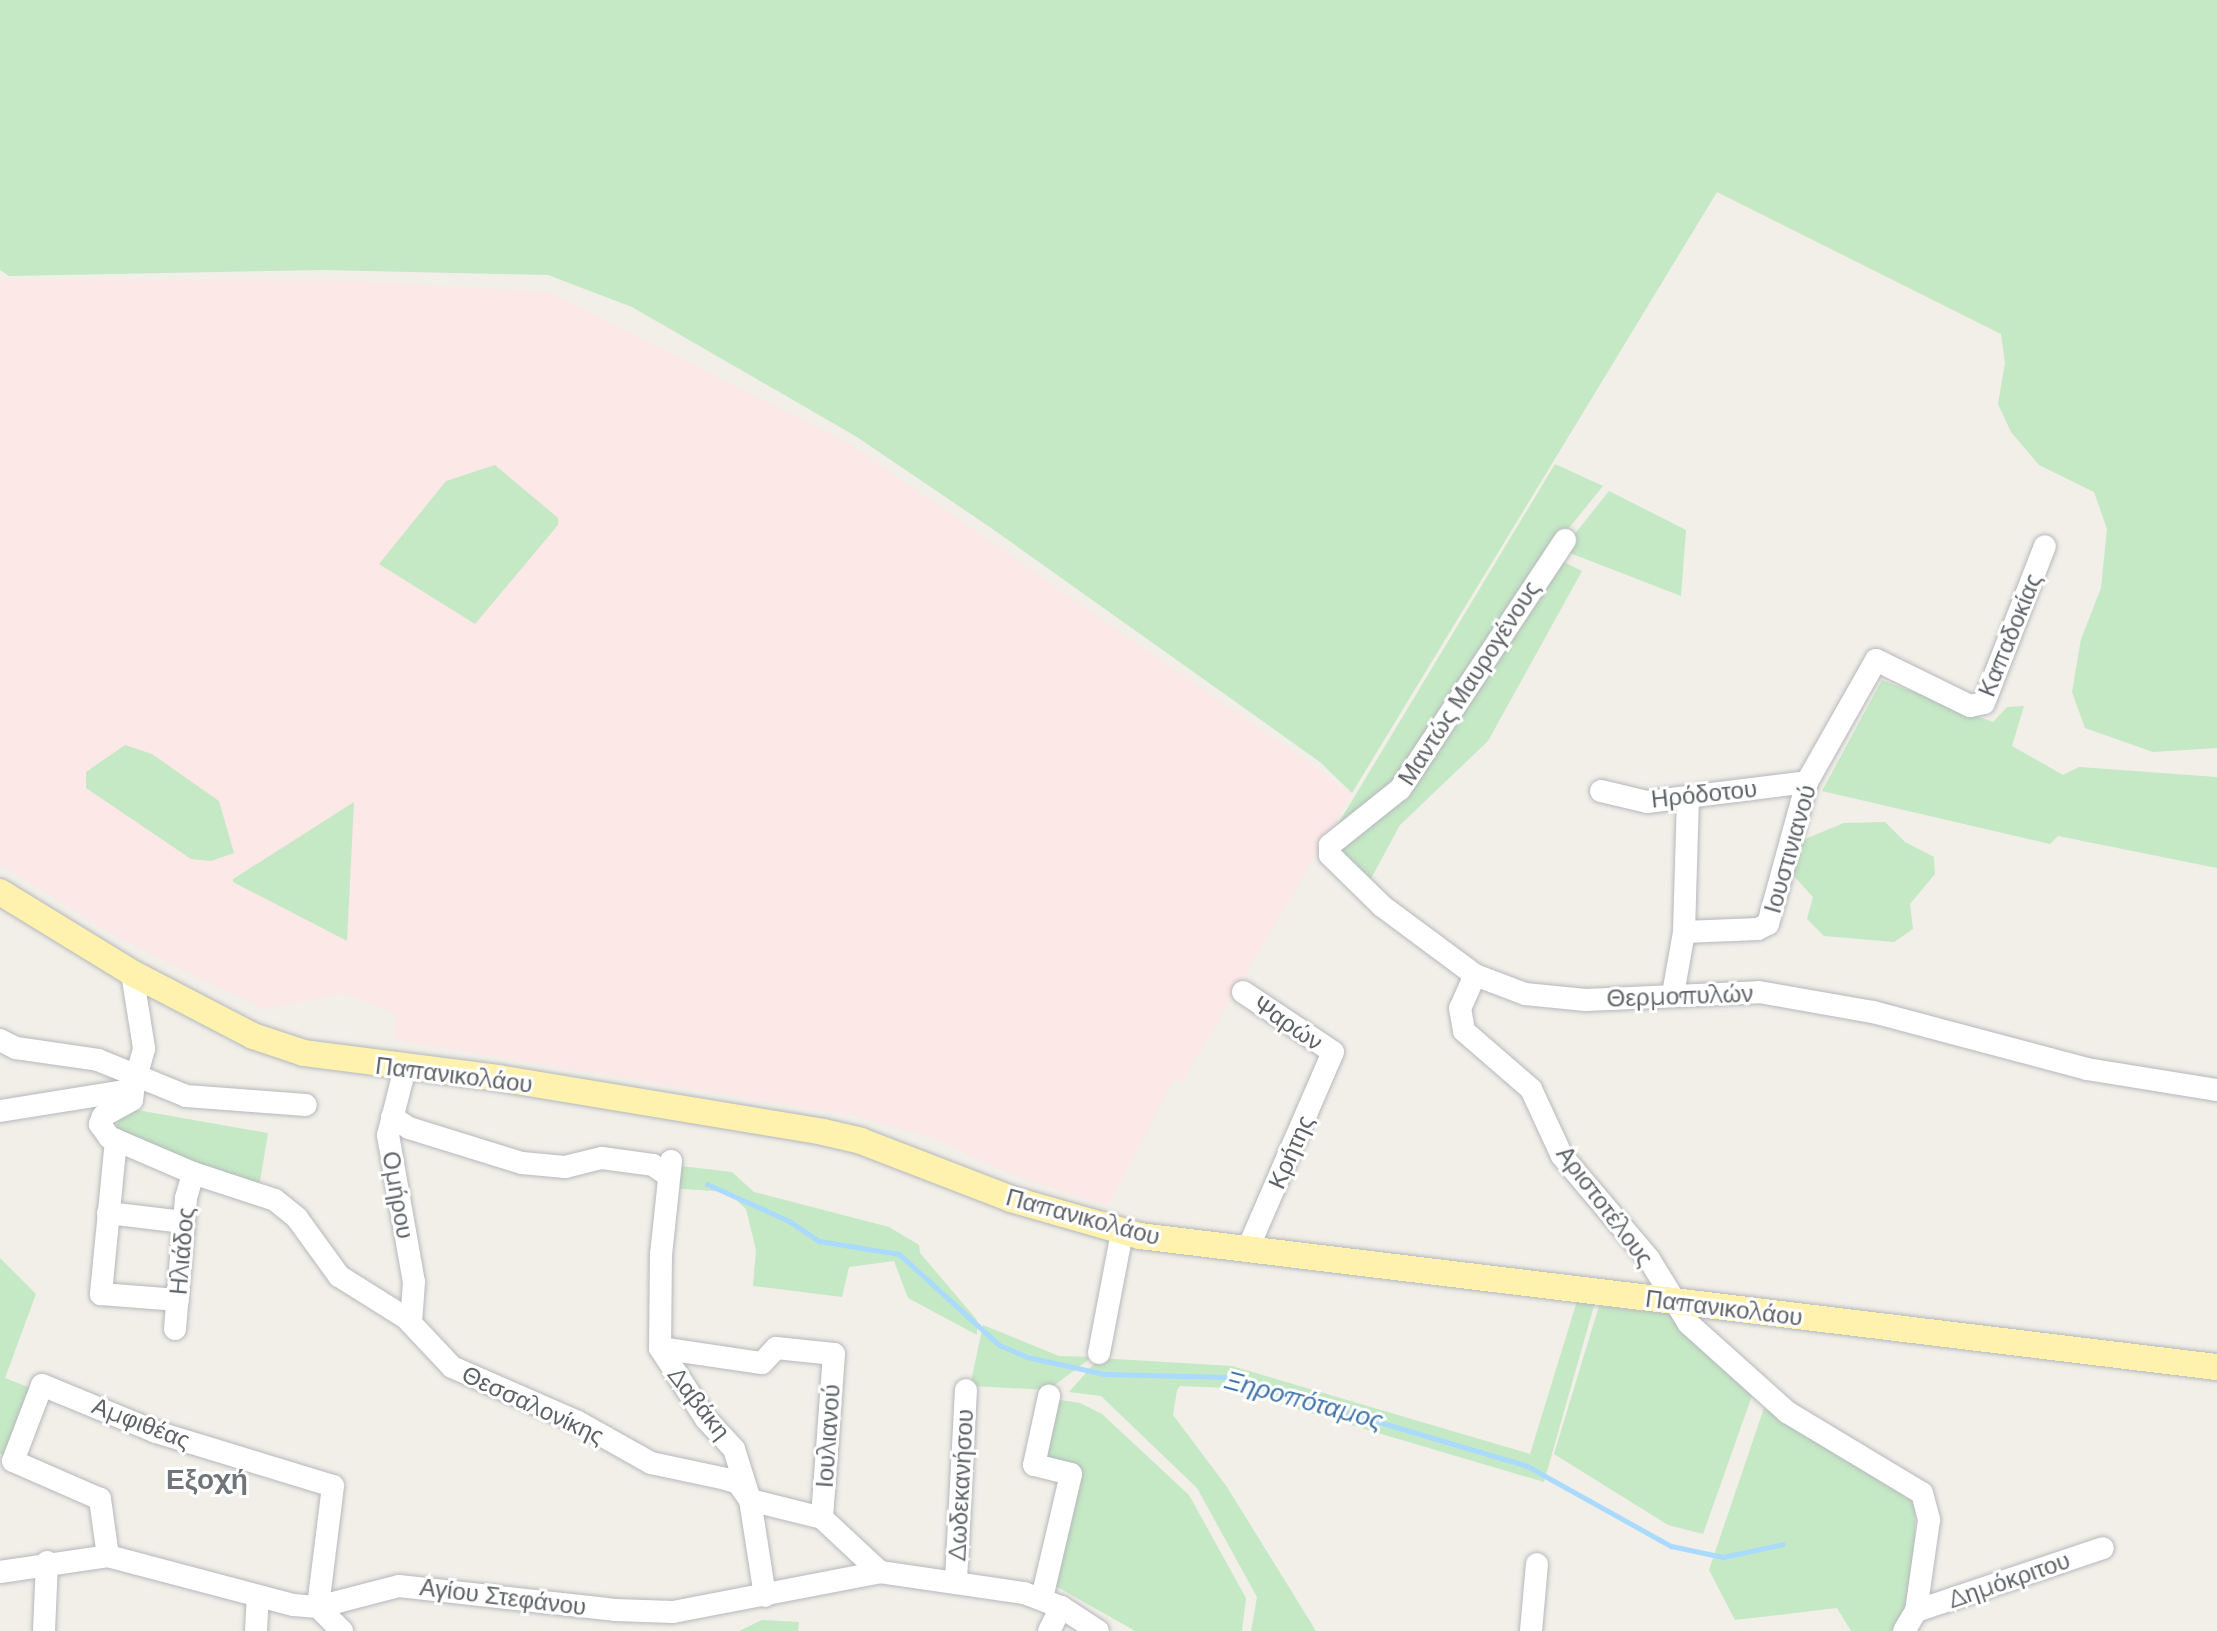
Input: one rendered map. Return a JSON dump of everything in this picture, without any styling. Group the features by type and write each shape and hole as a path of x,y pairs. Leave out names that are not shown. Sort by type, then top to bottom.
{"main road":[{"name":"Παπανικολάου","path":"0,892 132,973 253,1036 322,1057 498,1078 861,1141 1011,1199 1122,1232 1247,1251 2217,1367"}],"street":[{"name":"Μαντώς Μαυρογένους","path":"1328,849 1400,789 1565,540"},
{"name":"Καπαδοκίας","path":"1878,659 1980,706 1987,699 2045,546"},
{"name":"Ιουστινιανού","path":"1684,932 1758,929 1768,924 1807,782 1878,659"},
{"name":"Ηρόδοτου","path":"1601,791 1647,802 1807,782"},
{"path":"1673,994 1684,932 1688,799"},
{"name":"Θερμοπυλών","path":"1328,849 1382,906 1475,975 1553,1000 1759,992 1873,1012 2087,1069 2217,1090"},
{"path":"132,973 144,1048 132,1100 100,1124 116,1140 101,1294 178,1300"},
{"name":"Αριστοτέλους","path":"1475,975 1460,1008 1464,1031 1531,1089 1562,1156 1649,1259 1673,1302 1698,1334 1787,1412 1922,1493 1929,1520 1916,1611 1904,1631"},
{"name":"Ψαρών","path":"1243,992 1333,1052"},
{"path":"0,1040 16,1048 98,1060 161,1090 201,1099 306,1105"},
{"name":"Κρήτης","path":"1247,1251 1333,1052"},
{"name":"Ομήρου","path":"405,1068 392,1117 389,1147 414,1282 411,1323"},
{"path":"0,1111 116,1093 136,1079"},
{"name":"Δαβάκη","path":"392,1117 409,1128 522,1163 565,1167 588,1159 623,1160 670,1168 660,1348 706,1419 734,1449 750,1500 765,1596"},
{"name":"Θεσσαλονίκης","path":"116,1140 193,1173 275,1200 297,1218 339,1276 411,1323 428,1345 469,1377 578,1422 651,1463 738,1483 750,1500 822,1518 880,1572"},
{"name":"Ηλιάδος","path":"175,1329 183,1222 193,1173"},
{"path":"108,1213 183,1222"},
{"path":"1099,1353 1122,1232"},
{"name":"Ιουλιανού","path":"660,1348 765,1363 776,1348 834,1354 822,1518"},
{"name":"Αμφιθέας","path":"108,1556 100,1499 13,1461 42,1385 156,1432 333,1486 318,1607"},
{"name":"Δωδεκανήσου","path":"956,1580 966,1390"},
{"path":"1049,1396 1034,1465 1071,1474 1049,1631"},
{"name":"Δημόκριτου","path":"1916,1611 2103,1548"},
{"name":"Αγίου Στεφάνου","path":"0,1572 47,1562 108,1556 258,1597 318,1607 399,1586 629,1611 673,1612 880,1572 956,1580 1052,1603 1098,1631"},
{"path":"44,1631 47,1562"},
{"path":"1531,1631 1537,1564"},
{"path":"256,1631 258,1597"},
{"path":"318,1607 342,1631"}],"shaded area":[{"path":"0,280 345,281 549,292 850,444 1352,793 1182,1082 1175,1079 1170,1086 1108,1206 1016,1176 931,1137 856,1116 395,1040 396,1014 345,993 265,1009 117,937 0,864"}],"green space":[{"path":"0,0 2217,0 2217,748 2153,752 2085,728 2072,692 2081,639 2101,588 2107,529 2094,492 2039,465 2011,432 1998,404 2005,363 2001,334 1717,192 1352,793 1320,762 994,530 857,437 632,307 548,275 323,270 9,276 0,270"},
{"path":"1555,464 1603,486 1556,544 1397,785 1335,829"},
{"path":"495,465 558,518 558,525 475,624 379,564 446,481"},
{"path":"1609,491 1686,530 1681,596 1562,550"},
{"path":"1556,558 1582,571 1488,741 1400,825 1367,886 1334,850 1404,793"},
{"path":"1882,680 1993,722 2007,707 2024,706 2012,746 2063,775 2079,767 2217,777 2217,868 2058,836 2050,844 1822,791"},
{"path":"125,745 152,754 219,801 234,853 211,861 191,859 86,788 86,772"},
{"path":"354,802 347,941 233,882 233,879"},
{"path":"1885,822 1905,842 1934,857 1935,874 1910,904 1913,929 1894,942 1824,936 1807,919 1813,897 1791,873 1805,839 1844,823"},
{"path":"137,1110 268,1133 259,1187 116,1133 118,1119"},
{"path":"672,1165 732,1172 754,1192 889,1227 919,1245 920,1253 977,1320 977,1335 908,1298 894,1261 849,1267 842,1297 753,1286 756,1250 746,1209 728,1192 670,1188"},
{"path":"0,1258 36,1294 5,1378 33,1389 5,1455 0,1454"},
{"path":"1577,1301 1595,1302 1544,1482 1226,1388 1180,1386 1173,1415 1227,1487 1316,1631 1251,1631 1257,1597 1197,1488 1101,1396 1069,1392 1099,1358 1232,1366 1530,1454"},
{"path":"1599,1306 1673,1314 1753,1393 1703,1534 1668,1525 1554,1454"},
{"path":"983,1325 1059,1356 1092,1357 1048,1390 970,1386"},
{"path":"1054,1399 1080,1403 1102,1414 1189,1495 1246,1598 1242,1631 1135,1631 1052,1584 1082,1469 1047,1458"},
{"path":"1764,1408 1915,1503 1915,1570 1904,1611 1891,1631 1851,1631 1837,1608 1735,1620 1709,1570"},
{"path":"762,1620 799,1622 798,1631 739,1631"}],"waterway":[{"name":"Ξηροπόταμος","path":"707,1184 789,1221 819,1241 899,1254 999,1345 1027,1357 1104,1374 1227,1377 1527,1466 1671,1546 1723,1557 1783,1544"}],"district":[{"name":"Εξοχή","path":"207,1479"}]}
